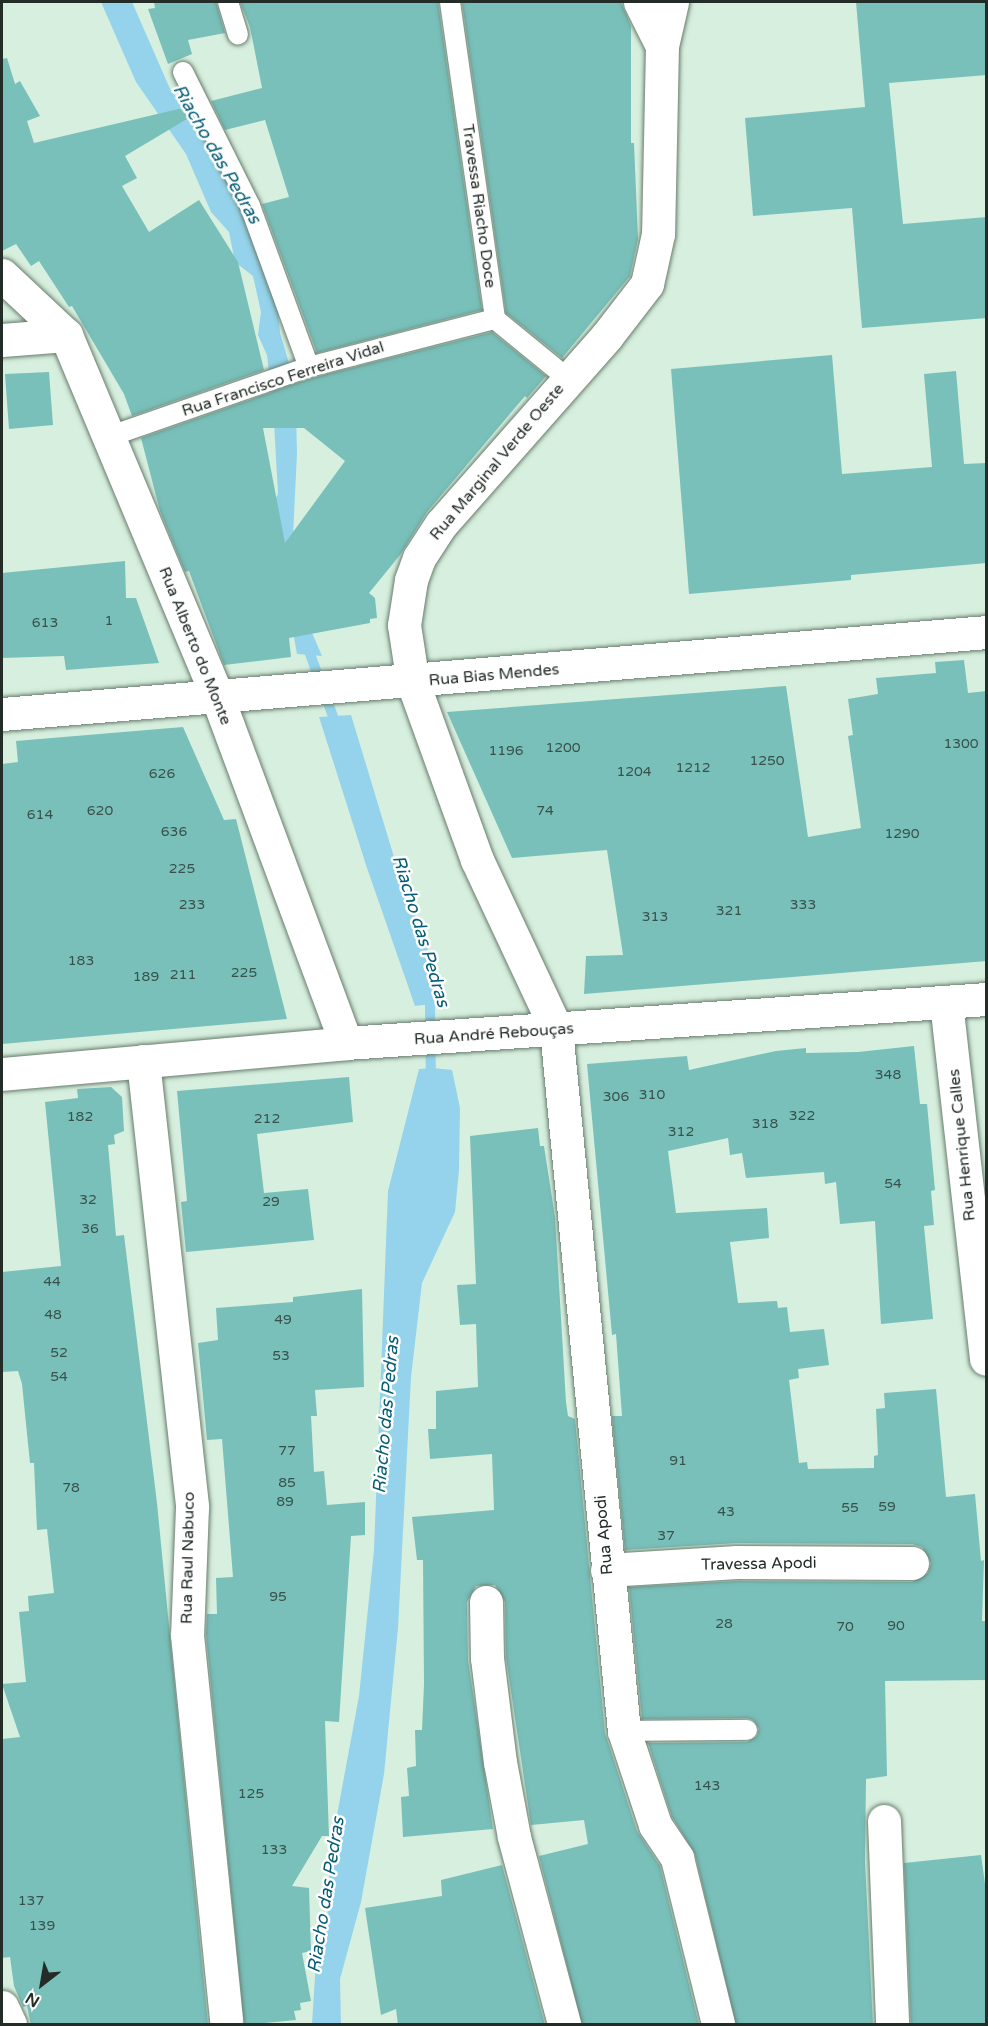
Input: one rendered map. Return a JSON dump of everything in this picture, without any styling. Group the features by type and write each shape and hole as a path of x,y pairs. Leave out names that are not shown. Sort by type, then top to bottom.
{"street":[{"path":"640,2 662,46"},
{"name":"Rua Marginal Verde Oeste","path":"556,1029 477,860 413,682 404,625 411,580 419,558 441,524 567,378 607,336 647,284 658,234 662,46 672,2"},
{"name":"Rua Alberto do Monte","path":"2,275 66,335 218,699 346,1043"},
{"path":"2,340 66,335"},
{"name":"Rua Bias Mendes","path":"2,714 218,699 987,632"},
{"name":"Rua André Rebouças","path":"2,1074 346,1043 987,999"},
{"name":"Rua Henrique Calles","path":"946,1002 987,1359"},
{"name":"Rua Apodi","path":"556,1029 624,1731 655,1825 677,1858 718,2025"},
{"name":"Rua Raul Nabuco","path":"143,1061 192,1507 187,1635 226,2020"},
{"name":"Travessa Apodi","path":"607,1570 737,1562 912,1563"},
{"path":"486,1602 487,1658 500,1762 514,1837 564,2025"},
{"path":"884,1821 892,2025"},
{"path":"2,2007 10,2025"}],"lane":[{"path":"228,2 238,34"},
{"name":"Travessa Riacho Doce","path":"450,2 495,319"},
{"path":"183,72 250,206 302,370"},
{"path":"495,319 567,378"},
{"name":"Rua Francisco Ferreira Vidal","path":"108,437 302,370 495,319"},
{"path":"624,1731 747,1730"}],"water":[{"path":"101,2 132,2 171,91 198,120 223,177 235,193 264,268 278,312 280,333 291,370 295,372 297,453 293,536 306,619 322,656 297,654 271,507 278,494 273,405 267,355 258,335 261,312 253,276 235,262 229,232 211,212 186,154 136,82"},
{"path":"351,715 394,857 447,1002 415,1006 367,868 319,717"},
{"path":"419,1069 452,1070 460,1108 459,1170 455,1212 422,1283 411,1377 398,1628 384,1774 361,1902 340,1979 341,2024 312,2024 316,1961 329,1907 330,1853 359,1696 374,1550 388,1191"}],"building":[{"path":"154,2 216,2 225,33 188,40 192,54 168,64 148,9 155,8"},
{"path":"240,2 438,2 482,310 317,353 262,204 289,197 265,120 225,130 211,101 262,88 250,27"},
{"path":"462,2 621,2 631,26 631,143 634,143 638,239 630,276 562,358 506,313"},
{"path":"856,2 987,2 987,75 889,83 903,224 987,217 987,318 862,328 852,208 753,216 745,118 865,107"},
{"path":"7,58 15,84 20,81 40,116 27,121 34,143 187,107 192,116 125,156 137,178 122,186 149,232 199,200 238,262 264,370 132,416 124,394 72,306 69,307 39,261 31,266 16,244 2,251 2,59"},
{"path":"492,332 546,376 527,398 525,396 427,512 400,555 369,593 375,598 377,618 370,619 370,623 289,638 291,657 224,665 189,571 185,572 160,511 141,438 312,378","holes":["263,428 304,428 345,461 285,543"]},
{"path":"832,355 842,474 932,467 924,374 956,371 964,464 987,463 987,563 851,575 851,580 689,594 671,369"},
{"path":"49,372 53,425 9,429 5,374"},
{"path":"125,561 126,598 136,598 159,663 66,670 64,656 2,658 2,573"},
{"path":"964,660 968,693 987,691 987,961 584,994 586,956 623,955 607,850 512,858 447,712 786,686 808,837 861,828 848,736 853,735 848,699 878,694 876,678 936,673 935,662"},
{"path":"183,727 224,820 236,819 287,1019 2,1044 2,764 18,762 16,741"},
{"path":"914,1046 920,1104 927,1104 935,1190 931,1191 934,1225 924,1226 933,1319 881,1324 875,1221 840,1224 836,1182 825,1184 824,1172 746,1178 742,1153 730,1155 728,1138 668,1151 676,1213 767,1208 769,1238 730,1242 738,1303 777,1301 778,1308 787,1307 790,1332 824,1329 829,1365 798,1369 799,1378 789,1380 799,1463 807,1462 808,1469 874,1468 874,1456 878,1455 876,1409 885,1408 884,1393 936,1389 946,1497 975,1494 981,1561 984,1560 982,1621 987,1621 987,1680 885,1681 887,1776 866,1779 865,1861 873,2025 736,2025 695,1854 672,1817 648,1743 747,1742 757,1736 759,1729 753,1720 747,1718 642,1719 629,1587 738,1581 912,1582 928,1573 931,1563 922,1547 912,1544 737,1543 625,1550 612,1416 622,1416 616,1334 612,1335 587,1064 687,1056 689,1070 776,1051 806,1048 806,1053 858,1052"},
{"path":"349,1077 353,1122 257,1134 264,1193 308,1189 314,1240 186,1252 181,1202 187,1201 177,1091"},
{"path":"111,1087 122,1097 124,1131 114,1135 115,1144 108,1145 116,1236 124,1235 157,1503 208,2025 31,2025 27,2006 23,2007 14,1986 10,1957 2,1958 2,1739 20,1737 2,1684 26,1682 19,1612 29,1611 28,1596 54,1593 47,1529 37,1530 34,1463 30,1463 22,1384 18,1371 2,1372 2,1272 61,1266 45,1102 78,1098 77,1089"},
{"path":"538,1128 540,1146 544,1146 555,1217 566,1402 568,1416 575,1419 605,1733 637,1831 660,1866 699,2025 582,2025 539,1856 588,1844 584,1820 531,1825 506,1657 505,1602 495,1585 476,1586 467,1602 468,1660 493,1829 403,1837 401,1797 409,1796 407,1768 416,1766 415,1730 422,1730 424,1684 423,1560 417,1560 412,1517 494,1510 492,1454 430,1459 428,1429 436,1429 436,1391 478,1387 476,1324 460,1325 457,1285 476,1284 470,1136"},
{"path":"362,1289 364,1387 315,1390 317,1416 311,1416 314,1472 324,1471 327,1505 365,1502 365,1535 351,1536 339,1722 325,1721 329,1836 322,1836 292,1886 309,1888 311,1951 302,1953 311,2001 300,2003 301,2010 294,2011 296,2020 244,2025 206,1634 207,1614 217,1614 216,1578 233,1577 222,1439 207,1440 198,1343 218,1340 216,1308 293,1302 293,1297"},
{"path":"981,1855 987,1898 986,2025 911,2025 904,1863"},
{"path":"502,1865 545,2025 398,2025 396,2009 381,2015 365,1908 442,1896 441,1880"}],"waterway":[{"name":"Riacho das Pedras","path":"306,643 338,730"},
{"name":"Riacho das Pedras","path":"426,992 430,1004 431,1081"}]}
